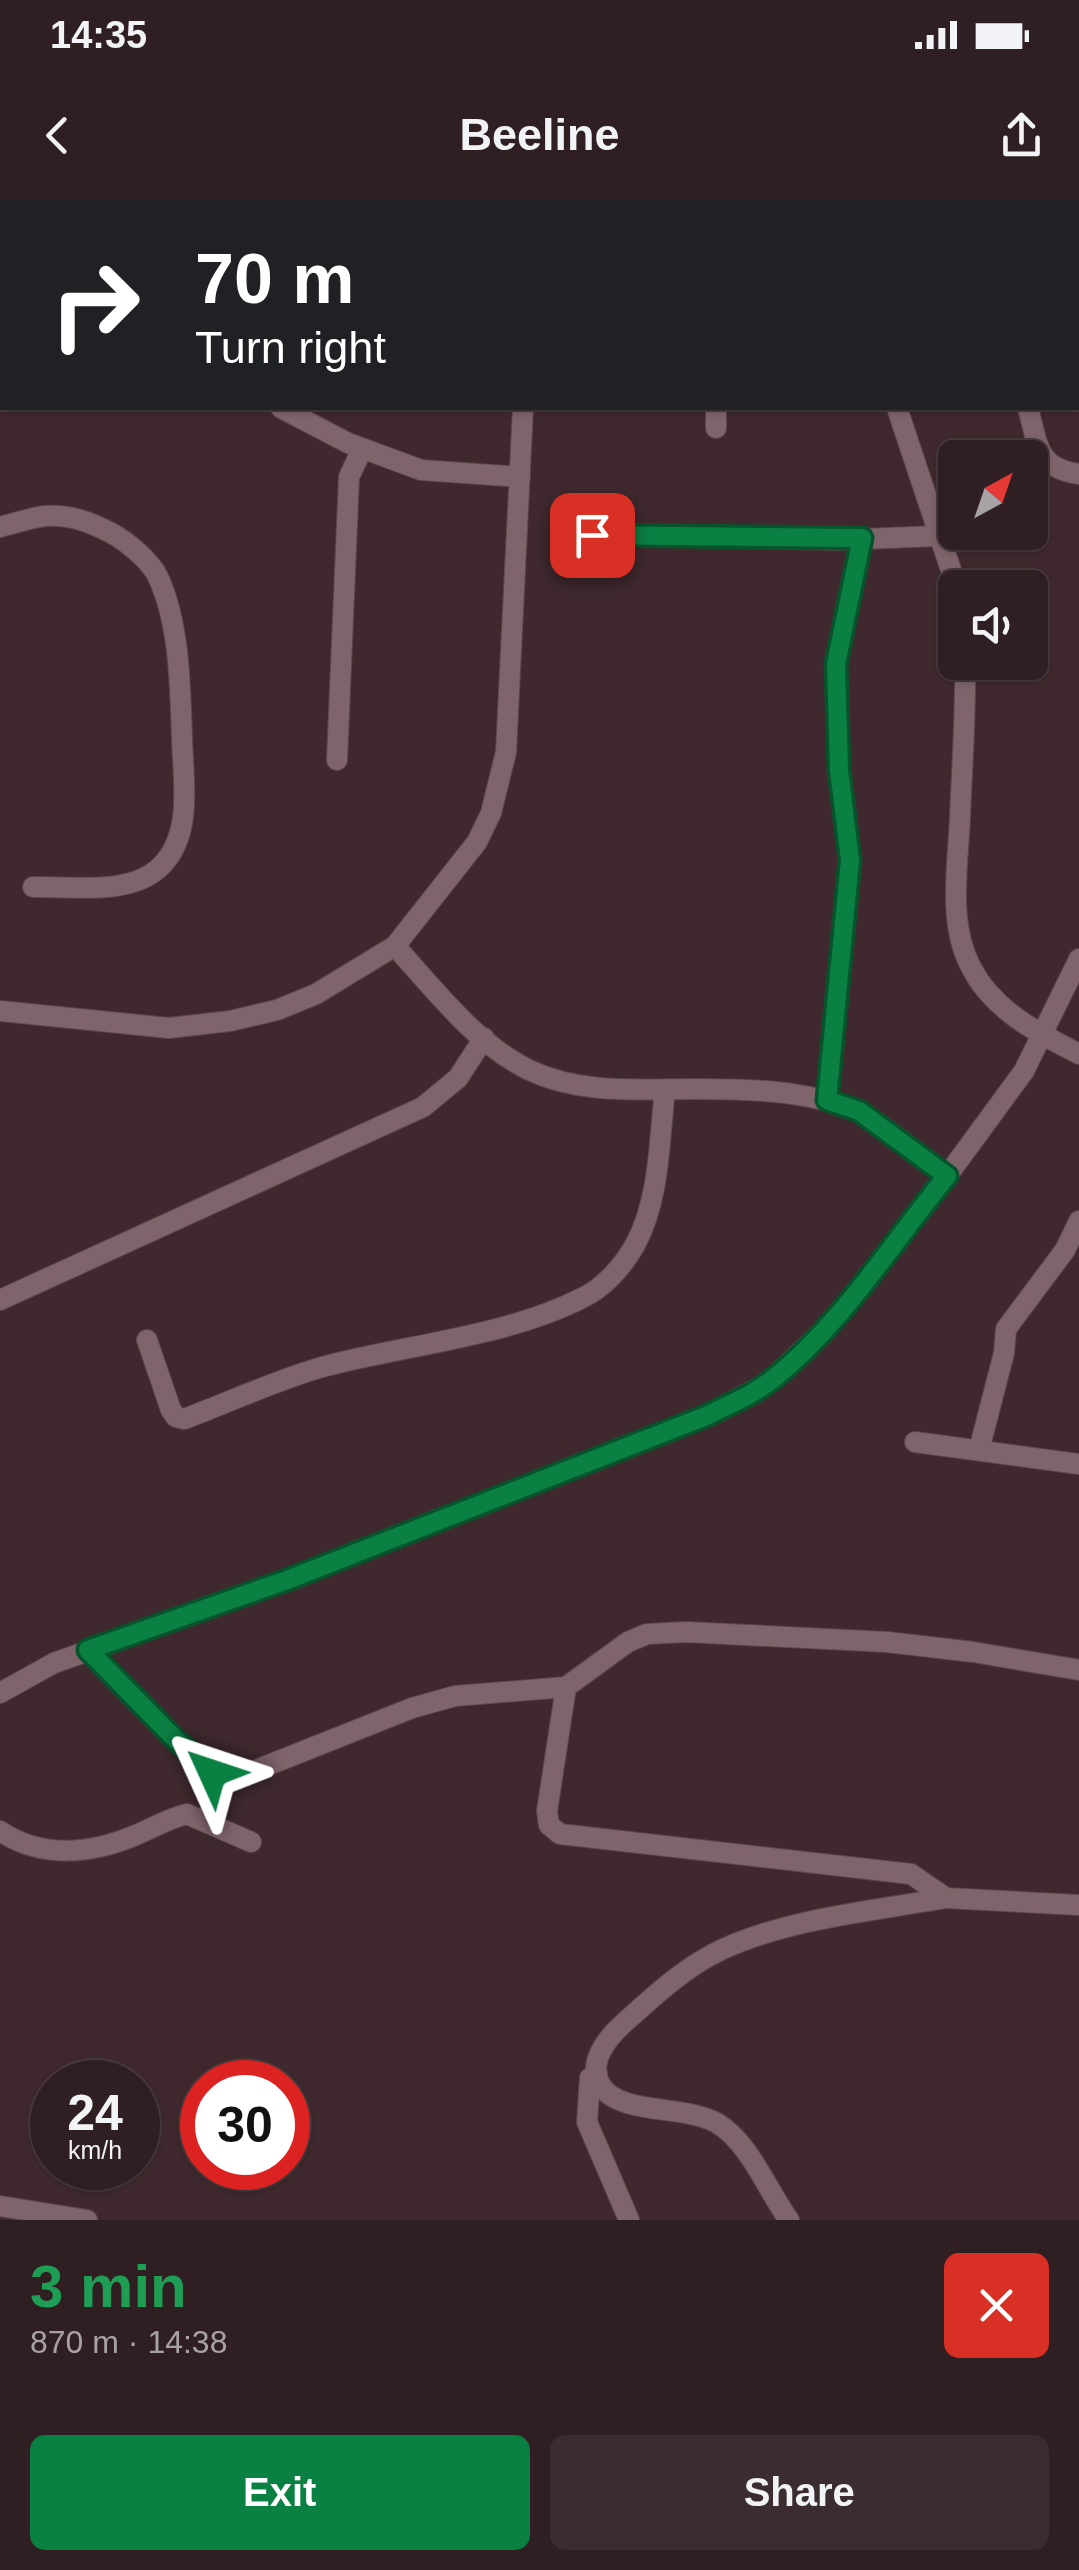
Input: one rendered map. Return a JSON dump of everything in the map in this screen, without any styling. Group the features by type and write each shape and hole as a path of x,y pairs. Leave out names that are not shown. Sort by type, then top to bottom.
{"street":[{"path":"284,410 362,449 421,470 520,478"},
{"path":"0,1011 169,1028 230,1021 277,1010 316,994 395,946 464,862 492,813 506,752 523,410"},
{"path":"898,410 950,570"},
{"path":"1029,410 1040,453 1047,463 1058,471 1079,474"},
{"path":"338,760 349,477 362,449"},
{"path":"0,526 47,516 80,518 110,532 134,550 158,576 172,622 180,685 184,806 182,827 170,856 142,879 118,886 33,886"},
{"path":"592,535 937,536"},
{"path":"827,1100 850,860 839,770 836,664 862,538"},
{"path":"964,680 956,897 960,944 986,990 1010,1013 1079,1054"},
{"path":"395,946 484,1038 529,1070 597,1088 793,1095 827,1100 859,1111 947,1176"},
{"path":"0,1693 54,1663 287,1580 706,1416 769,1382 832,1322 1024,1072 1079,959"},
{"path":"0,1300 423,1107 458,1078 484,1038"},
{"path":"147,1340 171,1410 184,1419 324,1366 516,1323 581,1299 614,1273 634,1248 652,1199 666,1090"},
{"path":"979,1450 1004,1352 1006,1329 1065,1250 1079,1221"},
{"path":"915,1442 1079,1464"},
{"path":"88,1650 176,1740 226,1782 412,1708 455,1696 566,1687 628,1642 647,1634 887,1642 1079,1670"},
{"path":"566,1687 547,1811 550,1825 560,1834 911,1874 946,1898"},
{"path":"0,1831 23,1845 70,1852 130,1837 187,1814 251,1842"},
{"path":"790,2220 740,2146 718,2123 696,2114 614,2098 601,2086 596,2063 612,2033 674,1979 723,1949 818,1920 946,1898 1079,1904"},
{"path":"597,2073 590,2078 587,2122 624,2218"},
{"path":"0,2206 87,2220"}],"route":[{"path":"212,1773 88,1650 287,1580 706,1416 769,1382 832,1322 947,1176 859,1111 827,1100 850,860 839,770 836,664 862,538 592,535"}]}
